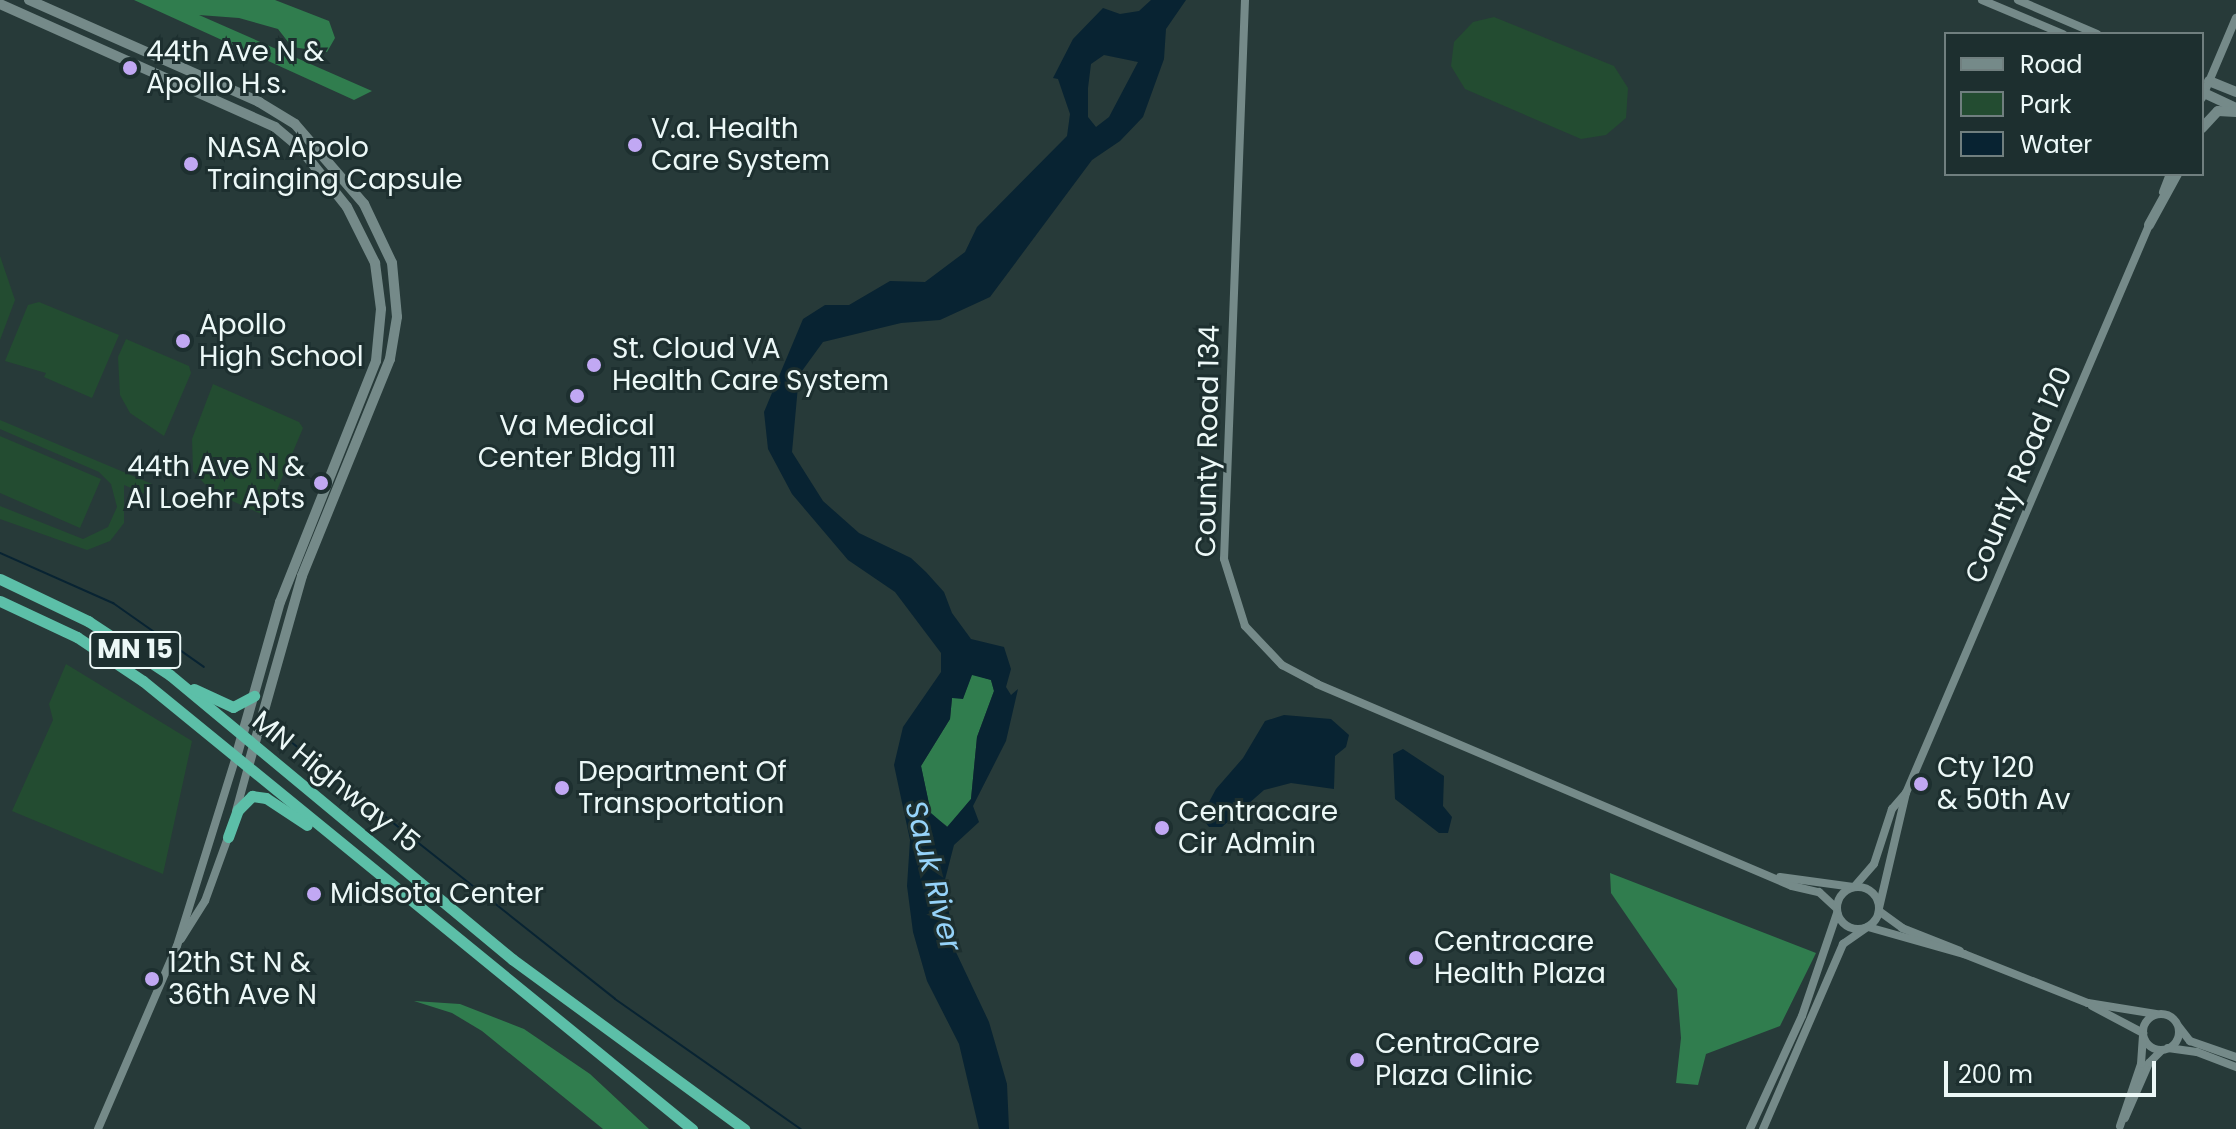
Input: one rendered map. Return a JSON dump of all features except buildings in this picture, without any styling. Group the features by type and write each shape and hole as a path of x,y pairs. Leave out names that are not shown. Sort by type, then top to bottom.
{"highway":[{"name":"MN Highway 15","path":"0,579 88,621 170,675 512,959 744,1129"},
{"name":"MN Highway 15","path":"0,601 99,651 236,757 692,1129"},
{"path":"170,675 226,706 254,696"},
{"path":"228,837 243,803 252,796 266,798 385,881"}],"main road":[{"path":"29,0 259,102 312,140 381,233 397,302 387,371 280,602 236,757"},
{"path":"0,4 253,115 300,148 354,218 372,255 380,290 376,361 302,576 248,767"},
{"path":"2206,79 2236,92"},
{"path":"2204,94 2236,110"},
{"path":"2204,125 2212,114 2236,110"},
{"path":"2149,225 2176,176"}],"street":[{"name":"County Road 134","path":"1245,0 1224,559 1245,626 1282,665 1317,684 1775,877 1825,895 1836,910"},
{"path":"1982,0 2058,32"},
{"path":"2018,0 2092,32"},
{"path":"2206,79 2236,18"},
{"name":"County Road 120","path":"1879,910 1906,793 2169,176"},
{"path":"98,1129 177,946 236,757"},
{"path":"177,946 205,901 248,767"},
{"name":"County Road 120","path":"1854,887 1874,864 1892,809 1906,793"},
{"name":"County Road 134","path":"1775,877 1854,887"},
{"path":"1750,1129 1802,1016 1841,895 1854,887 1872,892 1879,910 1902,928 1949,942 1964,954"},
{"path":"1836,910 1848,927 1867,927 1964,954 2088,1003 2143,1034 2152,1048 2197,1052 2236,1067"},
{"path":"1763,1129 1843,944 1867,927 1879,910"},
{"path":"2088,1003 2168,1015 2190,1041 2236,1057"},
{"path":"2119,1128 2141,1064 2143,1034 2156,1014"},
{"path":"2119,1128 2149,1063 2176,1041 2178,1026"}],"green space":[{"path":"134,0 275,0 329,21 335,38 327,52 292,47 278,29 239,18 199,15 372,91 354,100"},
{"path":"1494,17 1614,66 1628,88 1626,118 1606,135 1581,139 1465,89 1451,66 1454,42 1473,22"},
{"path":"0,256 15,300 0,340"},
{"path":"39,302 119,335 92,398 44,377 46,373 5,361 28,305"},
{"path":"126,339 189,366 191,373 164,436 130,413 120,395 118,357"},
{"path":"213,384 299,422 303,428 266,516 212,492 193,471 192,439"},
{"path":"0,420 152,484 148,495 124,485 124,523 110,541 87,550 0,519 0,506 83,539 108,527 117,507 111,484 99,472 0,429"},
{"path":"0,436 101,479 80,528 0,493"},
{"path":"66,664 192,741 163,874 12,811 53,720 49,704"},
{"path":"972,674 991,680 994,691 977,737 971,799 948,827 931,814 921,766 950,719 952,698 963,698"},
{"path":"1610,873 1816,953 1780,1026 1706,1054 1698,1085 1676,1083 1681,1038 1677,989 1611,893"},
{"path":"414,1001 460,1004 524,1029 590,1074 649,1129 603,1129 482,1031 452,1013"}],"water":[{"name":"Sauk River","path":"1151,0 1186,0 1166,29 1164,59 1143,117 1120,141 1092,160 990,297 940,320 901,323 823,342 799,375 792,452 823,501 859,533 911,558 944,592 952,613 971,639 1004,647 1011,669 1006,687 1011,695 1018,689 1006,741 973,806 979,822 954,845 941,895 946,931 989,1022 1007,1084 1009,1129 979,1129 959,1044 927,981 913,932 907,886 910,840 894,765 903,727 941,672 941,653 895,592 848,560 792,494 768,449 764,412 803,319 825,305 849,305 890,281 925,282 965,252 977,227 1067,136 1070,114 1058,79 1053,78 1073,39 1103,8 1120,14 1139,11","holes":["1104,55 1138,62 1109,117 1096,127 1088,117 1088,88 1091,64","972,675 991,680 994,691 977,737 971,799 947,827 931,813 921,766 950,719 952,698 963,699"]},
{"path":"1284,715 1331,719 1349,735 1346,747 1335,756 1334,789 1291,783 1264,790 1222,827 1209,827 1201,817 1216,789 1243,758 1265,721"},
{"path":"1403,749 1444,776 1443,806 1452,817 1448,833 1439,833 1395,799 1393,754"}],"waterway":[{"path":"0,553 113,603 204,667"},
{"path":"281,734 615,999 801,1129"},
{"name":"Sauk River","path":"940,901 951,946"}],"place":[{"name":"44th Ave N & Apollo H.s.","path":"130,68"},
{"name":"V.a. Health Care System","path":"635,145"},
{"name":"NASA Apolo Trainging Capsule","path":"191,164"},
{"name":"Apollo High School","path":"183,341"},
{"name":"St. Cloud VA Health Care System","path":"594,365"},
{"name":"Va Medical Center Bldg 111","path":"577,396"},
{"name":"44th Ave N & Al Loehr Apts","path":"321,483"},
{"name":"Cty 120 & 50th Av","path":"1921,784"},
{"name":"Department Of Transportation","path":"562,788"},
{"name":"Centracare Cir Admin","path":"1162,828"},
{"name":"Midsota Center","path":"314,894"},
{"name":"Centracare Health Plaza","path":"1416,958"},
{"name":"12th St N & 36th Ave N","path":"152,979"},
{"name":"CentraCare Plaza Clinic","path":"1357,1060"}]}
